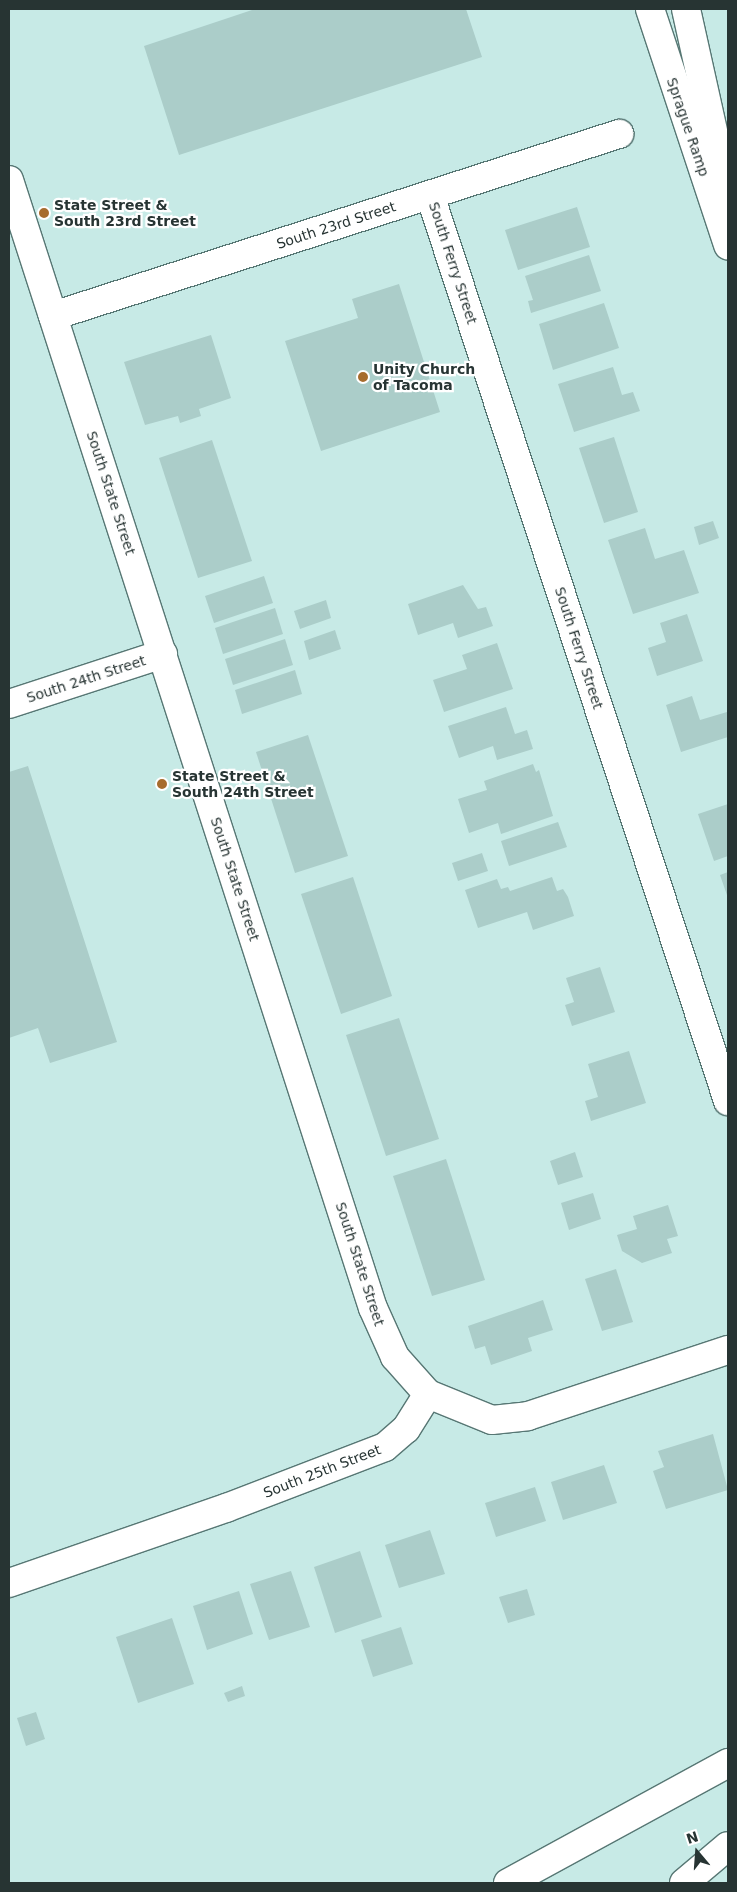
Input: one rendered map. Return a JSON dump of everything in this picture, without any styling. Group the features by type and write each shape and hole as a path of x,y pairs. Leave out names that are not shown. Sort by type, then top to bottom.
{"main road":[{"name":"Sprague Ramp","path":"650,9 728,245"},
{"name":"Sprague Ramp","path":"686,9 728,198"},
{"name":"South 23rd Street","path":"53,316 620,134"},
{"name":"South State Street","path":"9,180 373,1308 395,1357 428,1394"},
{"name":"South Ferry Street","path":"430,195 728,1101"},
{"name":"South 24th Street","path":"9,704 163,654"},
{"path":"428,1394 469,1413 509,1419 728,1350"},
{"name":"South 25th Street","path":"9,1583 369,1454 397,1439 428,1394"},
{"path":"508,1883 728,1762"},
{"path":"684,1883 728,1846"}],"building":[{"path":"255,9 466,9 482,57 179,155 144,46"},
{"path":"577,207 590,247 518,270 505,230"},
{"path":"589,255 601,291 531,313 528,301 533,300 525,276"},
{"name":"Unity Church of Tacoma","path":"399,284 440,412 321,451 285,341 358,318 352,299"},
{"path":"604,303 619,348 553,370 539,324"},
{"path":"211,335 231,398 199,409 201,416 180,423 178,416 145,425 124,362"},
{"path":"613,367 622,395 633,392 640,411 574,432 558,384"},
{"path":"614,437 638,512 604,523 579,448"},
{"path":"212,440 252,561 198,578 159,458"},
{"path":"713,521 719,538 699,545 694,527"},
{"path":"645,528 655,559 684,550 699,593 633,614 608,540"},
{"path":"264,576 273,603 214,623 205,596"},
{"path":"463,585 478,609 486,607 493,626 458,638 453,623 418,635 408,604"},
{"path":"326,600 331,618 300,629 294,611"},
{"path":"275,608 283,634 223,654 215,628"},
{"path":"687,614 703,661 657,676 648,648 666,642 660,623"},
{"path":"335,630 341,649 309,660 304,641"},
{"path":"285,639 293,665 233,685 225,659"},
{"path":"497,643 513,689 444,712 433,680 467,669 462,655"},
{"path":"295,670 302,694 242,714 235,690"},
{"path":"692,696 700,720 727,712 728,737 681,752 666,705"},
{"path":"506,707 515,734 527,730 533,749 497,760 493,746 459,758 448,726"},
{"path":"308,735 348,856 295,873 256,752"},
{"path":"533,764 536,772 539,770 553,816 501,834 498,823 469,833 458,799 487,790 484,781"},
{"path":"28,766 117,1042 50,1063 38,1028 9,1038 9,772"},
{"path":"728,804 728,856 714,861 698,814"},
{"path":"558,822 567,847 509,866 501,841"},
{"path":"482,853 488,871 458,881 452,863"},
{"path":"728,872 728,898 720,875"},
{"path":"353,877 392,996 341,1014 301,894"},
{"path":"552,877 557,891 563,889 568,897 574,916 533,930 527,912 478,928 465,890 497,879 501,889 508,887 510,891"},
{"path":"600,967 615,1012 572,1026 565,1005 574,1002 566,978"},
{"path":"399,1018 439,1139 386,1156 346,1035"},
{"path":"629,1051 646,1103 591,1121 585,1101 598,1097 588,1064"},
{"path":"575,1152 583,1177 558,1185 550,1161"},
{"path":"446,1159 485,1280 432,1296 393,1176"},
{"path":"593,1193 601,1219 569,1230 561,1203"},
{"path":"668,1205 678,1236 667,1239 672,1253 642,1263 622,1251 617,1235 637,1229 633,1216"},
{"path":"616,1269 633,1322 602,1331 585,1279"},
{"path":"543,1300 553,1330 528,1338 532,1351 491,1365 485,1346 475,1349 468,1326"},
{"path":"713,1434 728,1490 666,1509 653,1471 664,1467 658,1451"},
{"path":"604,1465 617,1503 563,1520 551,1482"},
{"path":"535,1487 546,1521 496,1537 485,1503"},
{"path":"430,1530 445,1574 399,1588 385,1545"},
{"path":"360,1551 382,1617 335,1633 314,1567"},
{"path":"291,1571 310,1627 269,1640 250,1584"},
{"path":"527,1589 535,1615 508,1623 499,1597"},
{"path":"239,1591 253,1634 207,1650 193,1606"},
{"path":"172,1618 194,1684 138,1703 116,1637"},
{"path":"401,1627 413,1664 373,1677 361,1640"},
{"path":"242,1686 245,1696 228,1702 224,1693"},
{"path":"36,1712 45,1739 26,1746 17,1718"}],"place":[{"name":"State Street & South 23rd Street","path":"44,213"},
{"name":"Unity Church of Tacoma","path":"363,377"},
{"name":"State Street & South 24th Street","path":"162,784"}]}
